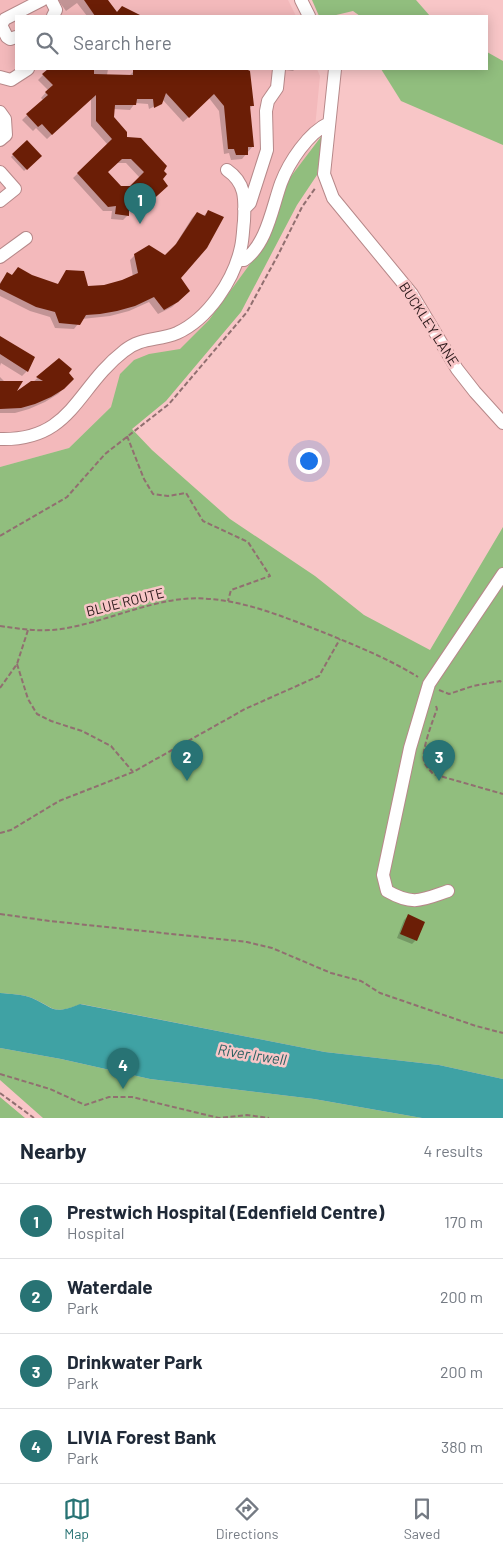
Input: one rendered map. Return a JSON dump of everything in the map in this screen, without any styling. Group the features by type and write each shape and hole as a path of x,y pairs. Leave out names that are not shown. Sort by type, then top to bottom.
{"street":[{"path":"15,37 10,39 7,37 2,25 5,19 42,0"},
{"path":"50,0 56,10 54,15"},
{"path":"301,0 308,15"},
{"path":"0,77 11,80 26,70"},
{"path":"244,208 250,204 267,150 266,111 268,100 277,88 278,70"},
{"path":"324,174 334,70"},
{"path":"0,112 5,119 6,135 0,140"},
{"path":"238,259 244,260 258,244 266,228 282,181 300,150 310,137 329,124"},
{"path":"0,439 25,438 42,433 52,427 69,412 98,376 123,351 146,339 168,336 178,332 192,323 217,297 226,284 238,259 242,239 244,208 241,183 228,170"},
{"path":"0,172 15,189 0,201"},
{"name":"BUCKLEY LANE","path":"324,174 333,198 412,294 457,369 503,423"},
{"path":"0,256 26,238"},
{"path":"448,891 413,902 387,891 383,875 410,748 429,684 503,574"}],"path":[{"path":"0,536 68,497 105,454 169,404 247,312 302,207 324,174"},
{"path":"127,436 144,479 154,494 168,496 186,493 203,521 248,542 270,576 230,590 228,601"},
{"name":"BLUE ROUTE","path":"0,626 28,630 60,629 136,608 177,600 210,598 228,601 286,618 340,639 388,660 449,694 473,686 500,681 503,683"},
{"path":"0,688 17,664 28,630"},
{"path":"0,833 11,830 59,802 133,772 244,709 319,676 340,639"},
{"path":"17,664 28,699 37,714 51,721 82,731 111,746 133,772"},
{"path":"429,684 437,709 423,759 427,768 433,774 503,794"},
{"path":"0,914 247,942 272,948 331,973 361,981 380,993 476,1026 503,1033"},
{"path":"0,1074 50,1089 85,1106 109,1097 132,1098 219,1118 246,1115 269,1118"},
{"path":"0,1093 29,1112 34,1118"}],"shaded area":[{"path":"0,0 288,0 296,15 15,15 15,70 317,70 320,76 315,128 307,165 237,304 111,407 69,448 0,467"}],"green space":[{"path":"312,0 416,0 429,15 359,15 353,11 336,15 319,15"},
{"path":"488,53 503,61 503,145 401,101 382,70 488,70"},
{"path":"323,134 317,175 297,205 241,312 166,401 132,429 152,450 230,519 315,576 364,615 430,650 503,527 503,1079 439,1065 325,1052 81,1004 59,1010 28,997 0,993 0,467 69,448 111,407 120,374 134,360 149,354 180,349 209,320 250,264 269,231 286,183"},
{"path":"0,1048 61,1059 150,1079 314,1099 422,1118 43,1118 0,1080"},
{"path":"0,1097 25,1118 0,1118"}],"water":[{"name":"River Irwell","path":"0,993 28,997 59,1010 80,1004 325,1052 439,1065 503,1079 503,1118 422,1118 314,1099 150,1079 61,1059 0,1048"}],"building":[{"path":"84,0 108,0 117,12 122,6 140,15 94,15"},
{"path":"47,70 94,70 94,74 133,75 133,70 248,70 250,71 254,106 250,106 254,147 248,147 248,155 236,155 234,149 228,149 224,106 214,94 189,118 166,93 162,104 154,108 153,99 137,99 136,105 115,105 114,117 127,132 127,137 141,138 167,166 164,171 167,174 163,179 168,186 147,205 129,206 129,216 115,214 116,206 108,207 77,173 112,139 96,121 96,95 52,135 42,124 38,127 26,114 48,95 45,92 53,85 42,74","holes":["122,159 131,159 144,172 130,186 121,186 108,172"]},
{"path":"27,140 42,156 27,170 12,154"},
{"path":"208,210 224,217 207,248 181,278 190,291 178,302 164,310 154,297 135,306 117,311 86,315 80,325 59,323 55,312 36,307 0,289 0,284 7,272 12,275 18,267 32,275 58,284 66,270 84,271 88,286 104,285 122,280 138,273 134,254 149,245 165,255 176,244 197,212 205,216"},
{"path":"0,336 35,357 28,372 0,354"},
{"path":"59,358 72,369 69,373 74,379 64,389 35,404 21,408 0,409 0,381 23,381 17,391 31,381 43,381 36,377"},
{"path":"408,914 425,922 417,941 400,934"}],"place":[{"name":"Prestwich Hospital (Edenfield Centre)","path":"140,224"},
{"name":"Waterdale","path":"187,781"},
{"name":"Drinkwater Park","path":"439,781"},
{"name":"LIVIA Forest Bank","path":"123,1089"}]}
